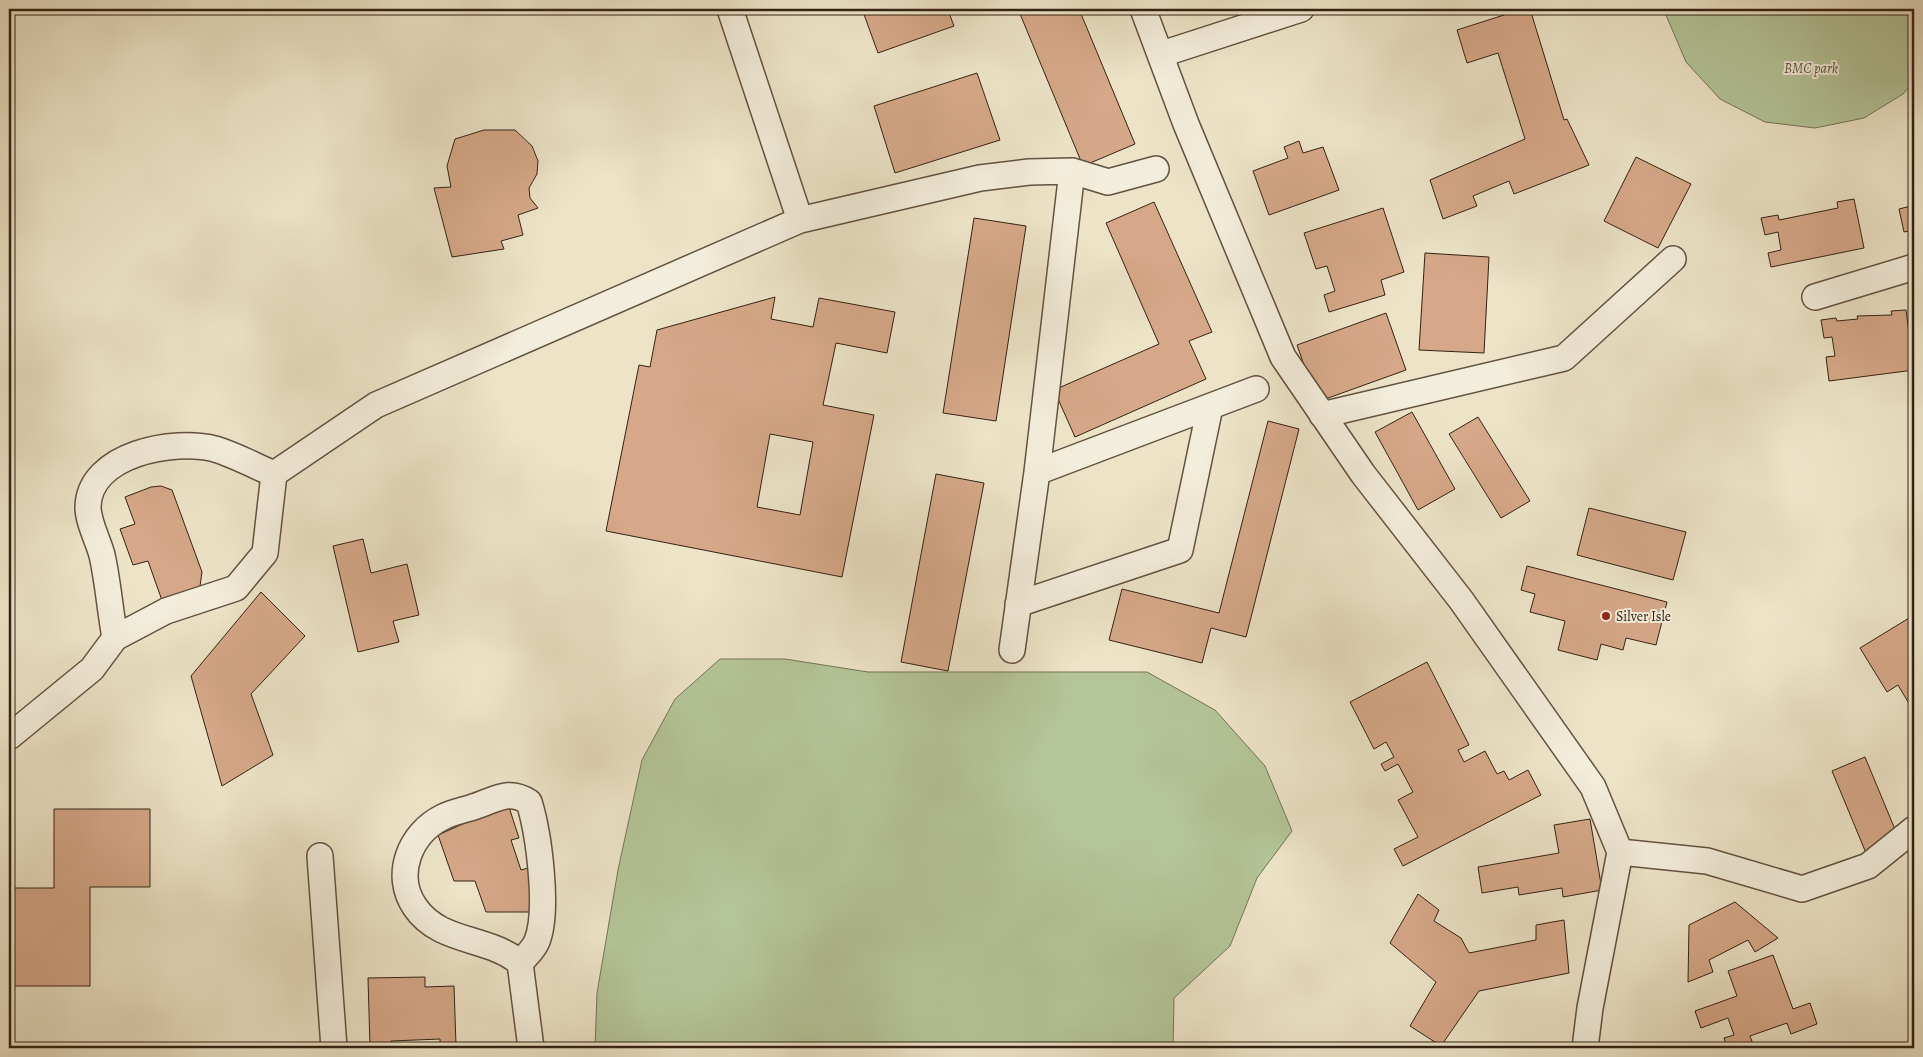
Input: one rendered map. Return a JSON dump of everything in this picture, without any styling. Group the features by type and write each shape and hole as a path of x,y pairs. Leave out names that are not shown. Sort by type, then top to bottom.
{"street":[{"path":"730,9 800,220"},
{"path":"1143,9 1162,54 1186,124 1283,357 1363,474 1461,600 1593,787 1620,852 1590,1008 1585,1048"},
{"path":"1162,54 1301,9"},
{"path":"9,737 92,669 115,638 166,611 236,588 265,553 274,474 376,405 800,220 980,178 1028,172 1072,171 1108,182 1156,169"},
{"path":"1012,650 1037,472 1072,171"},
{"path":"1322,415 1564,358 1673,259"},
{"path":"1815,297 1914,267"},
{"path":"1037,472 1256,389"},
{"path":"1018,604 1180,550 1210,407"},
{"path":"115,638 102,555 88,508 90,493 97,478 110,467 141,452 178,445 214,449 274,474"},
{"path":"520,963 536,943 542,925 540,842 529,802 519,795 507,794 443,817 426,829 415,842 406,861 406,886 413,905 425,920 443,932 509,953 520,963 531,1048"},
{"path":"1620,852 1706,861 1802,889 1868,866 1914,829"},
{"path":"320,856 334,1048"}],"green space":[{"name":"BMC park","path":"1666,9 1914,9 1914,81 1903,94 1864,118 1815,128 1765,122 1720,99 1686,62 1666,15"},
{"path":"720,659 785,659 868,672 1147,672 1215,710 1265,766 1292,831 1257,878 1230,946 1174,998 1173,1048 595,1048 597,993 618,870 642,760 675,699"}],"building":[{"path":"862,9 939,9 940,13 948,10 954,26 878,53"},
{"path":"1018,9 1079,9 1135,144 1083,166"},
{"path":"1502,9 1530,9 1564,120 1567,119 1589,165 1514,194 1509,181 1473,196 1477,206 1443,219 1430,180 1525,139 1498,53 1467,63 1457,30 1504,15"},
{"path":"977,73 1000,140 895,173 874,106"},
{"path":"484,130 515,130 532,146 538,161 537,174 529,188 530,198 538,208 518,215 523,235 501,241 504,249 452,257 434,188 451,187 447,166 455,139"},
{"path":"1299,141 1303,153 1323,147 1339,190 1269,215 1253,171 1288,158 1284,147"},
{"path":"1636,157 1691,184 1658,248 1604,221"},
{"path":"1914,198 1914,230 1904,232 1899,209 1911,206 1910,199"},
{"path":"1854,199 1864,248 1771,267 1768,253 1781,250 1778,232 1765,235 1761,218 1778,215 1779,220 1838,208 1837,202"},
{"path":"1154,202 1212,332 1189,341 1206,379 1075,437 1054,390 1159,344 1106,223"},
{"path":"1383,208 1404,272 1381,280 1385,295 1329,312 1324,295 1335,291 1327,266 1316,269 1304,233"},
{"path":"974,218 1026,226 996,421 943,413"},
{"path":"1425,253 1489,257 1484,353 1419,350"},
{"path":"775,297 771,319 813,327 819,298 895,312 887,353 836,343 823,405 874,415 842,577 606,531 639,365 650,367 657,330","holes":["770,434 813,442 800,515 757,507"]},
{"path":"1906,310 1914,370 1829,381 1826,357 1835,356 1832,337 1824,338 1821,320 1836,318 1837,321 1858,319 1857,316 1892,315 1891,311"},
{"path":"1386,313 1406,370 1317,402 1297,345"},
{"path":"1412,412 1455,489 1418,510 1375,432"},
{"path":"1478,417 1530,501 1501,518 1449,434"},
{"path":"1268,421 1299,429 1246,637 1211,628 1202,663 1109,640 1122,589 1219,613"},
{"path":"936,474 984,483 948,671 901,662"},
{"path":"161,486 172,490 202,572 200,586 193,596 164,606 148,561 133,565 120,529 135,524 125,497 151,487"},
{"path":"1589,508 1686,532 1673,580 1577,555"},
{"path":"363,539 371,573 407,564 419,615 393,621 399,642 358,652 333,546"},
{"name":"Silver Isle","path":"1527,566 1667,602 1656,645 1626,638 1623,650 1601,644 1597,660 1558,650 1565,621 1530,612 1535,594 1521,590"},
{"path":"261,592 305,636 251,694 273,755 222,786 191,676"},
{"path":"1914,615 1914,712 1898,685 1887,692 1860,648"},
{"path":"1427,662 1469,745 1458,750 1464,762 1485,751 1497,774 1504,771 1509,780 1528,770 1541,795 1403,866 1394,849 1418,837 1398,800 1413,792 1398,764 1385,771 1381,764 1394,757 1386,742 1374,749 1350,702"},
{"path":"1865,757 1899,839 1866,853 1832,771"},
{"path":"508,804 519,838 511,840 521,870 528,868 536,912 486,912 475,881 454,881 438,835"},
{"path":"54,809 150,809 150,887 90,887 90,986 9,986 9,888 54,888"},
{"path":"1590,819 1602,890 1563,897 1562,888 1519,895 1518,887 1482,893 1478,867 1559,853 1554,825"},
{"path":"1418,894 1439,910 1434,921 1461,938 1469,953 1536,940 1536,925 1564,920 1569,973 1479,991 1441,1046 1410,1026 1436,982 1390,943"},
{"path":"1735,902 1778,938 1755,952 1748,940 1709,960 1713,972 1688,982 1689,925"},
{"path":"1773,955 1793,1009 1810,1003 1817,1024 1791,1034 1787,1023 1750,1036 1754,1047 1727,1048 1724,1038 1734,1035 1728,1018 1701,1028 1695,1011 1737,996 1728,971"},
{"path":"425,977 425,987 454,986 456,1045 440,1045 440,1039 391,1041 392,1047 370,1047 368,978"}],"place":[{"name":"Silver Isle","path":"1606,616"}]}
